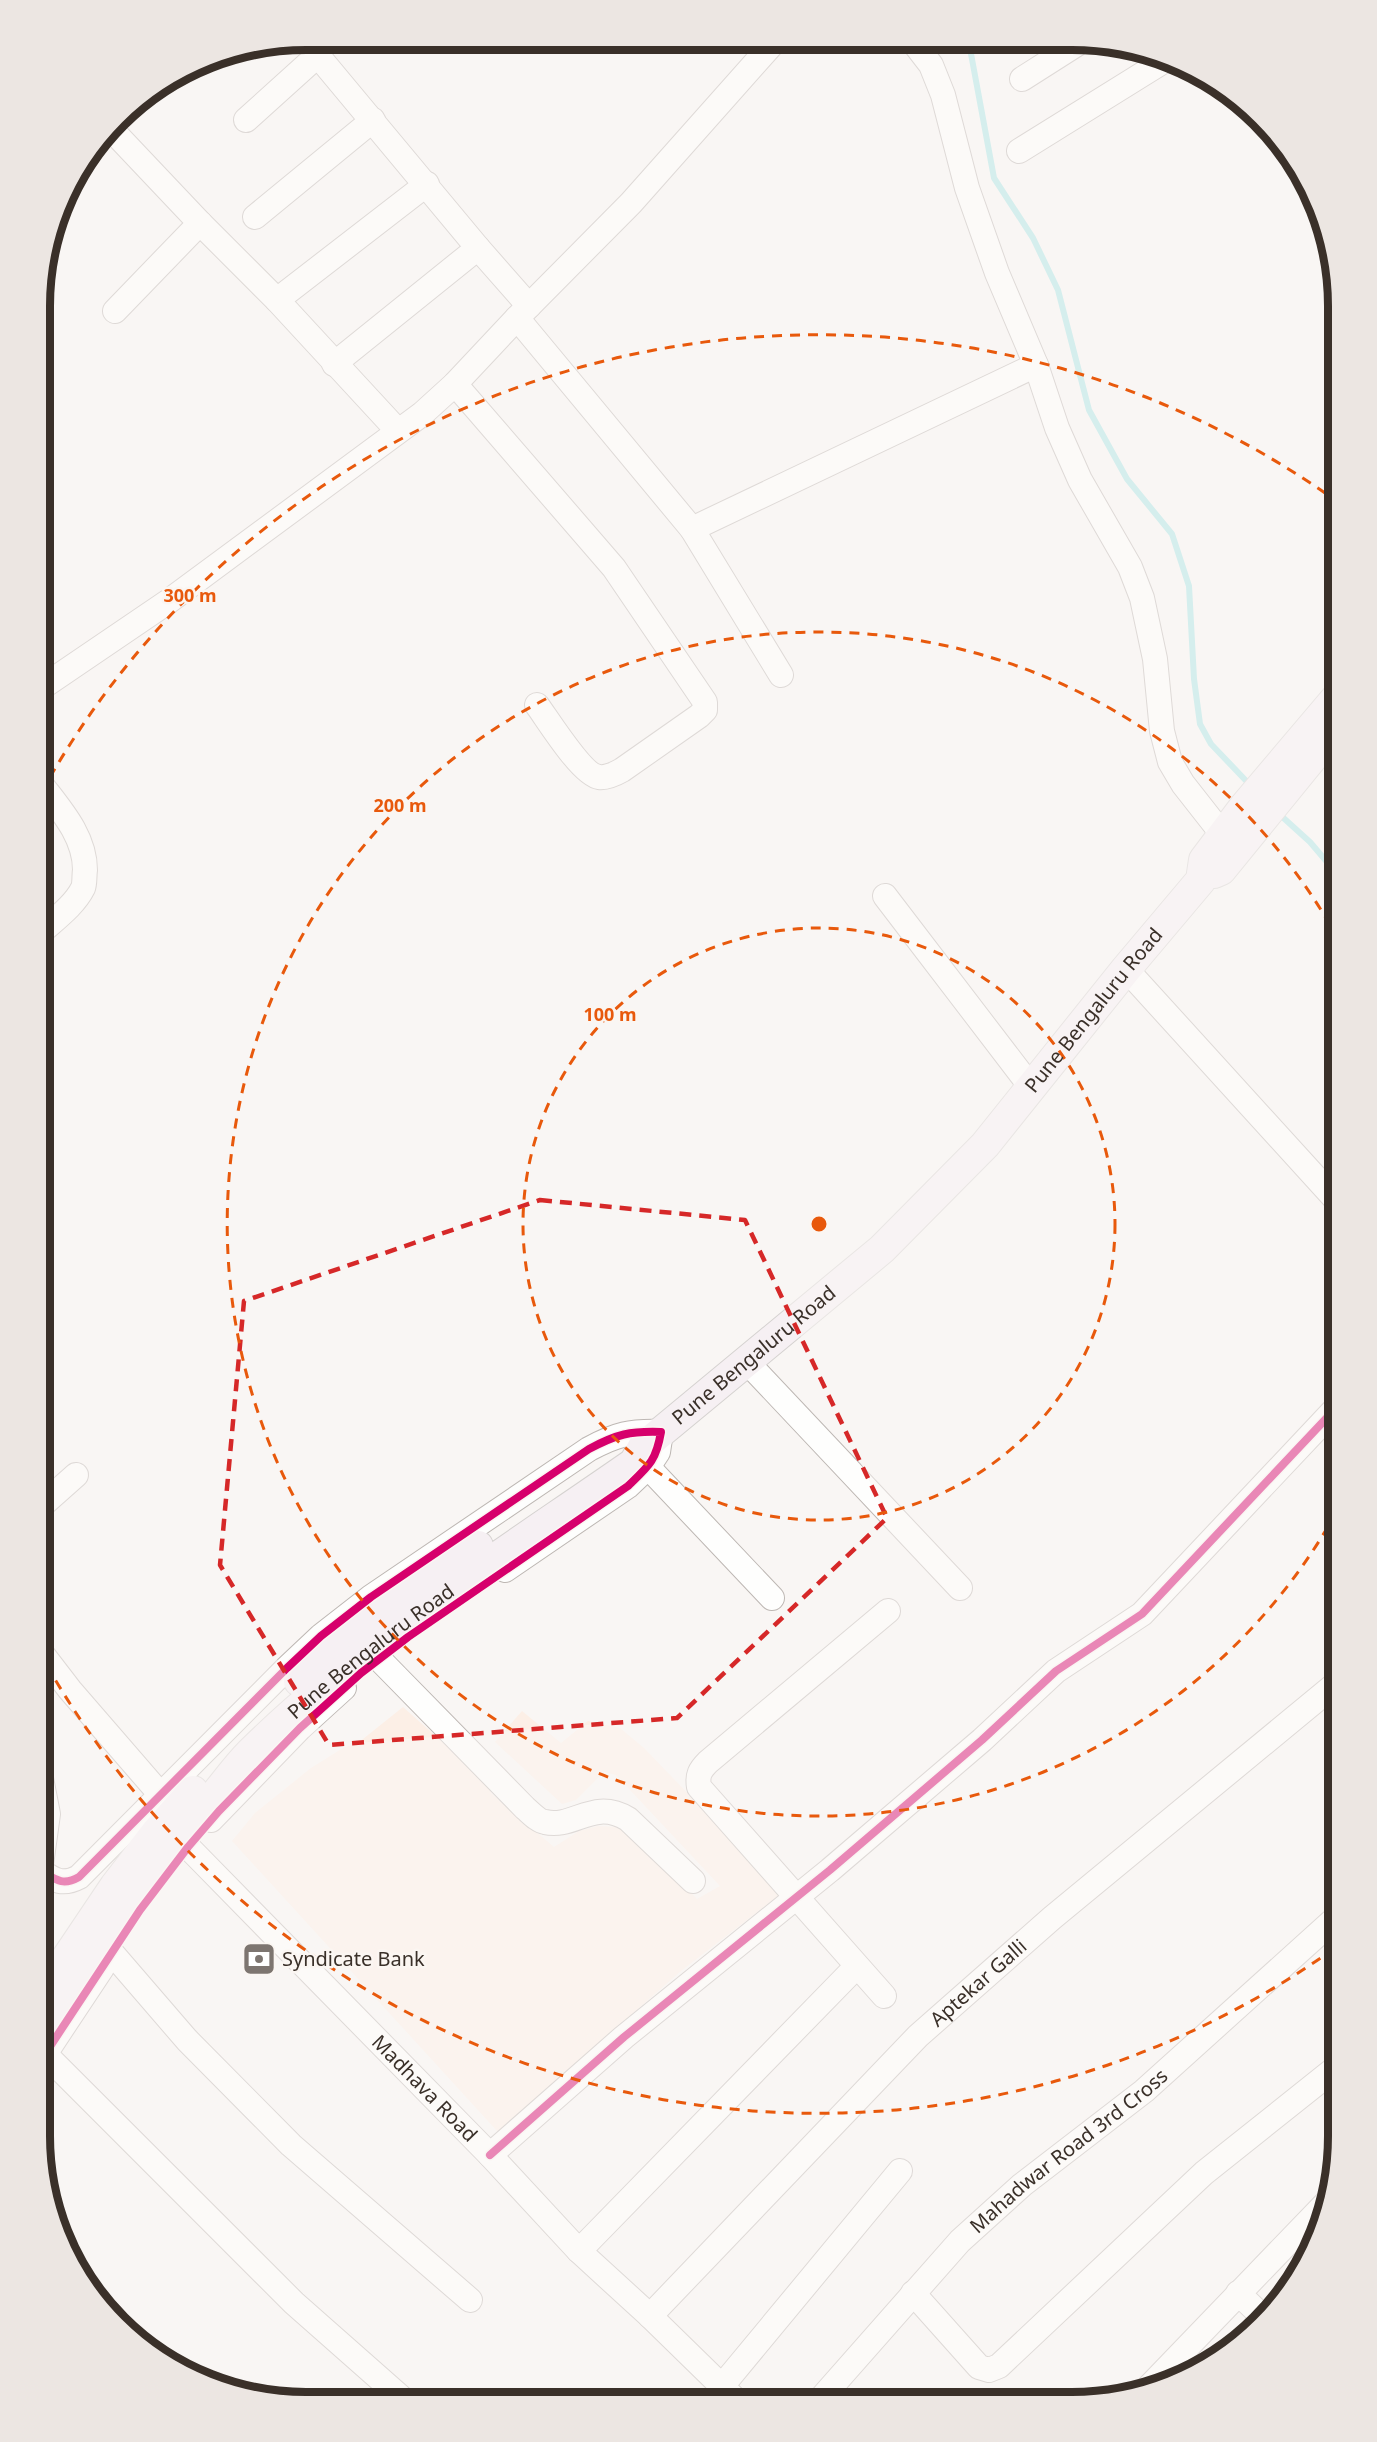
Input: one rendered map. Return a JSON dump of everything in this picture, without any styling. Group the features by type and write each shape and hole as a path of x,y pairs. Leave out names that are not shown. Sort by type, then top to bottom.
{"main road":[{"name":"Pune Bengaluru Road","path":"50,2030 143,1886 249,1755 335,1675 405,1622 634,1463 747,1362 882,1249 985,1144 1201,880 1204,860 1223,835 1251,816 1282,779 1328,711"},
{"path":"1282,779 1328,735"},
{"path":"1201,880 1221,870 1251,816"},
{"path":"50,1983 115,1886 156,1833 262,1715 318,1663 366,1622 623,1447 651,1448"}],"street":[{"path":"246,120 308,50"},
{"path":"314,50 478,248 523,312 692,529 781,675"},
{"path":"50,682 169,601 398,431 455,384 631,203 767,50"},
{"path":"919,50 931,65 943,95 971,198 997,273 1036,365 1057,428 1080,480 1130,567 1142,598 1155,659 1162,731 1170,762 1183,784 1223,835"},
{"path":"1022,79 1068,50"},
{"path":"1019,151 1158,65"},
{"path":"255,217 373,120"},
{"path":"116,134 277,300 398,431"},
{"path":"277,300 427,184"},
{"path":"115,311 200,223"},
{"path":"334,364 478,248"},
{"path":"692,529 1036,365"},
{"path":"455,384 614,568 705,702 705,710 622,770 610,776 598,777 586,771 537,705"},
{"path":"50,796 82,844 85,863 84,886 81,892 50,923"},
{"path":"885,896 1031,1087"},
{"path":"1126,969 1328,1191"},
{"path":"747,1362 960,1588"},
{"path":"490,2155 624,2037 982,1740 1056,1671 1142,1614 1328,1417"},
{"path":"50,1878 59,1882 69,1882 80,1877 160,1794 321,1636 371,1597 607,1439 632,1431 651,1448 772,1598"},
{"path":"50,2032 112,1953 140,1910 188,1847 219,1811 300,1728 361,1673 418,1630 628,1486 651,1448"},
{"path":"50,1498 76,1475"},
{"path":"884,1996 699,1787 698,1779 700,1770 708,1761 888,1611"},
{"path":"380,1660 525,1809 542,1822 559,1823 601,1811 616,1812 628,1819 693,1881"},
{"path":"50,1663 70,1690 160,1794"},
{"name":"Aptekar Galli","path":"650,2316 918,2036 1052,1917 1328,1690"},
{"name":"Madhava Road","path":"188,1847 490,2155 579,2251 728,2392"},
{"name":"Mahadwar Road 3rd Cross","path":"827,2392 960,2241 999,2205 1144,2091 1328,1926"},
{"path":"112,1953 187,2040 291,2145 470,2301"},
{"path":"579,2251 856,1966"},
{"path":"50,2053 294,2303 395,2392"},
{"path":"913,2293 979,2367 989,2370 999,2366 1204,2174 1328,2074"},
{"path":"732,2392 900,2171"},
{"path":"1173,2372 1238,2293 1316,2214"},
{"path":"1238,2293 1258,2312"}],"highlighted area":[{"path":"540,1200 745,1220 887,1518 677,1718 329,1745 220,1565 244,1301"}],"shaded area":[{"path":"403,1707 483,1778 492,1794 554,1847 579,1831 598,1826 617,1827 636,1835 697,1899 720,1886 616,1775 604,1772 576,1800 562,1804 495,1742 522,1711 561,1743 588,1721 620,1728 644,1748 783,1892 681,1971 498,2132 232,1841 255,1813 311,1768 343,1748 358,1743"}],"waterway":[{"path":"970,50 994,178 1033,238 1058,290 1089,410 1127,479 1172,534 1189,586 1194,679 1200,724 1211,744 1252,787"},
{"path":"1278,813 1310,842 1328,863"}],"railway":[{"path":"99,2288 132,2325"}],"cycle path":[{"path":"490,2155 624,2037 830,1870 982,1740 1056,1671 1142,1614 1328,1417"},
{"path":"50,1876 64,1881 79,1877 287,1668 321,1636 371,1597 589,1449 624,1434 661,1432 654,1457 628,1486 408,1637 361,1673 300,1728 219,1811 188,1847 140,1910 50,2046"}],"place":[{"name":"Syndicate Bank","path":"259,1959"}]}
